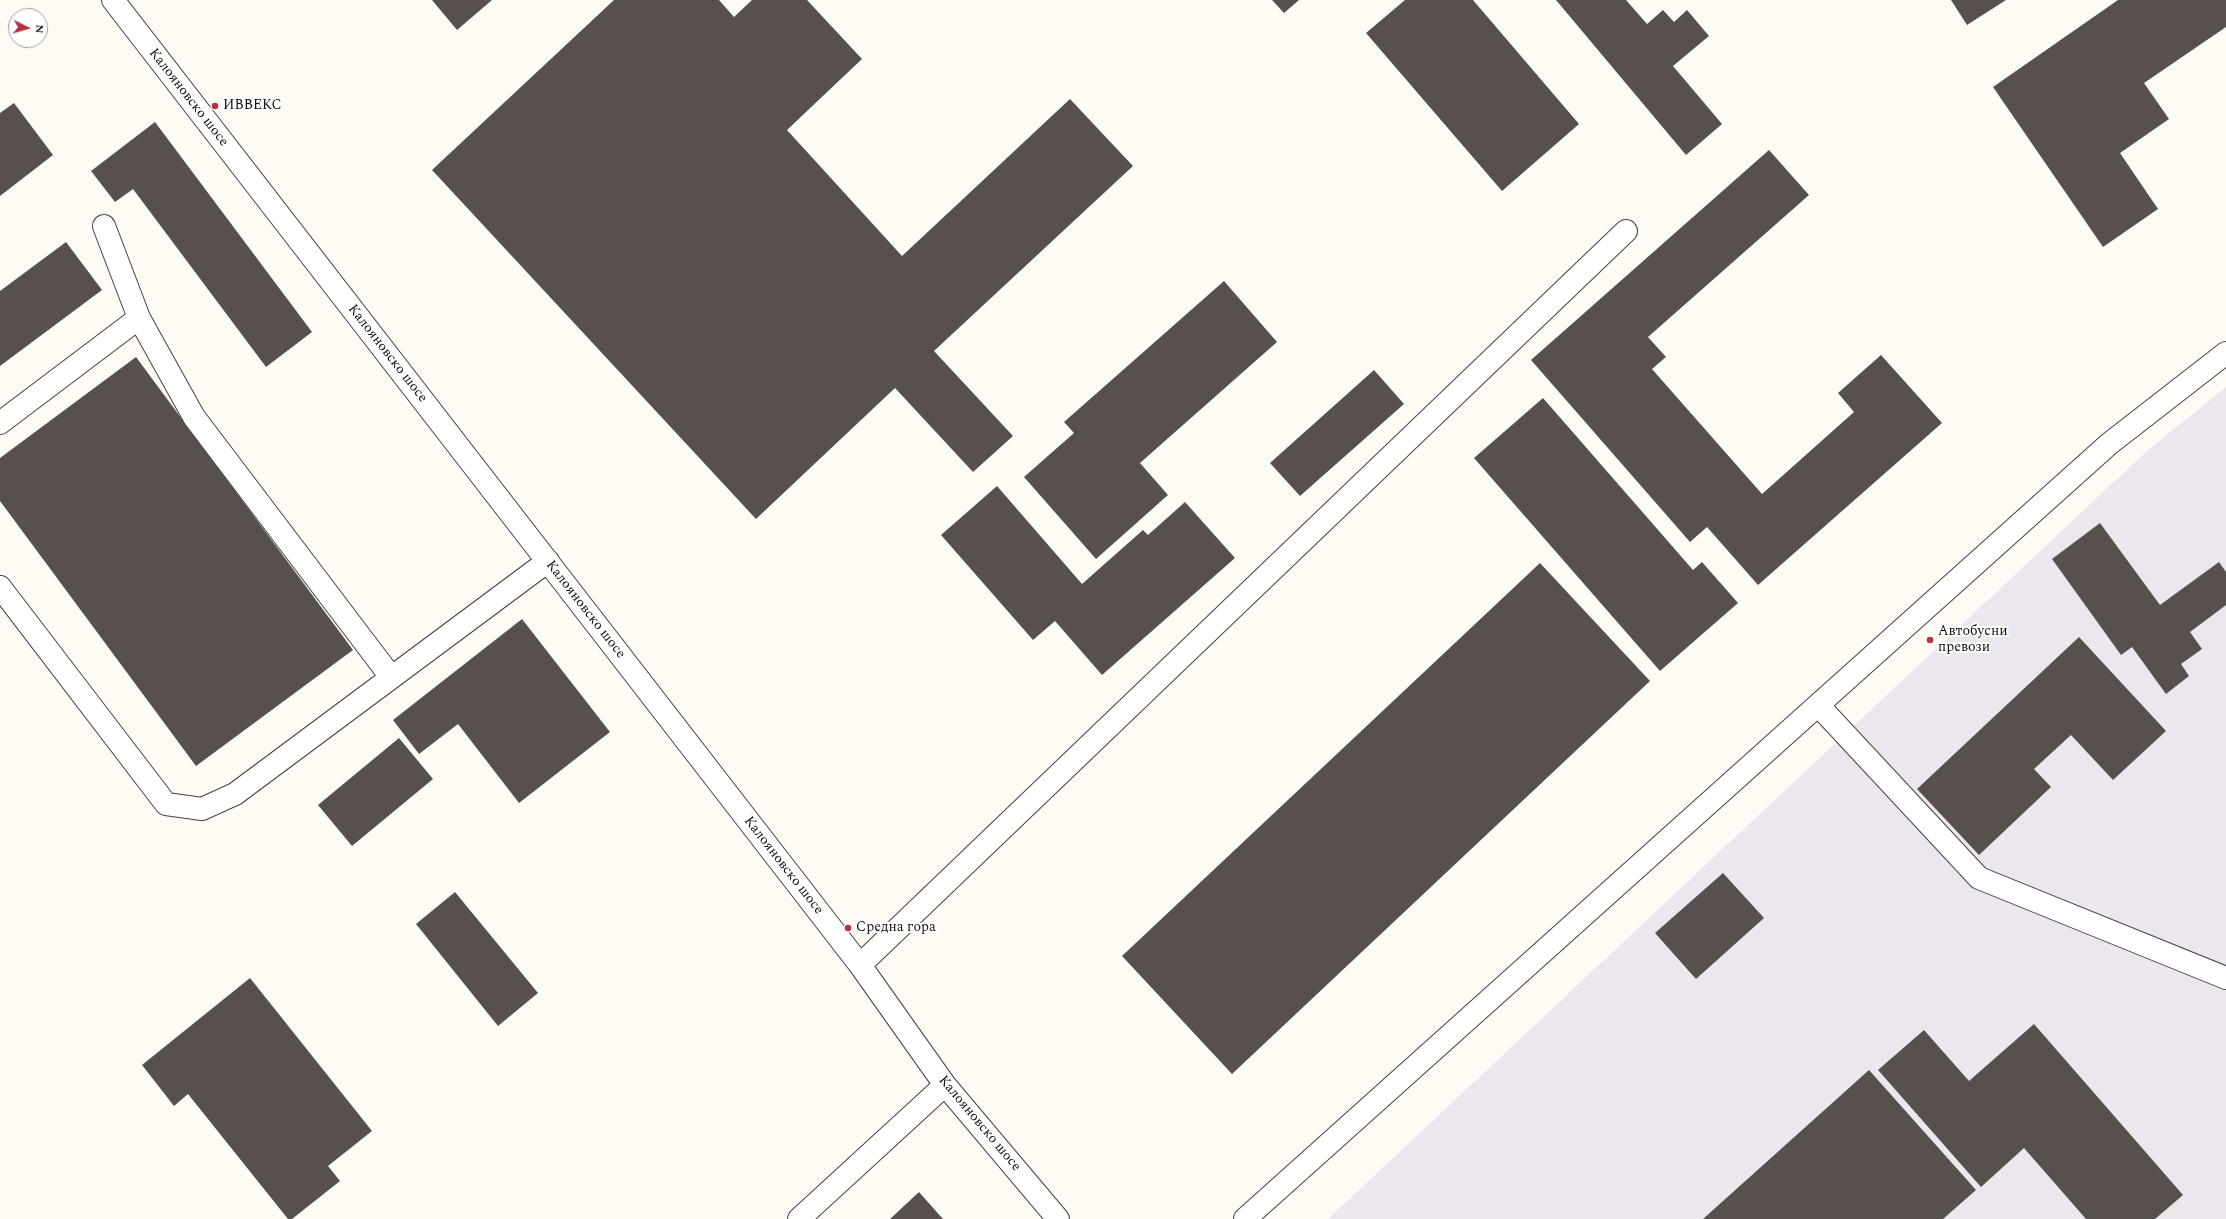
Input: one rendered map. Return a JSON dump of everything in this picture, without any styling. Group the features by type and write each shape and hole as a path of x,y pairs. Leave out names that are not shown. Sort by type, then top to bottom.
{"street":[{"name":"Калояновско шосе","path":"113,0 860,965 945,1085 1058,1219"},
{"path":"104,226 139,318 194,417 391,677"},
{"path":"860,965 1626,231"},
{"path":"0,423 139,318"},
{"path":"1245,1219 2109,444 2226,353"},
{"path":"0,587 166,804 202,809 235,794 548,561"},
{"path":"1818,705 1979,878 2226,978"},
{"path":"799,1219 945,1085"}],"shaded area":[{"path":"2226,387 2226,1219 1328,1219 2148,450"}],"building":[{"path":"432,0 492,0 457,30"},
{"path":"614,0 719,0 734,17 752,0 807,0 862,59 787,130 902,256 1070,99 1133,166 934,351 1013,436 973,472 895,388 756,519 432,170"},
{"path":"1272,0 1299,0 1284,13"},
{"path":"1405,0 1473,0 1579,124 1502,191 1366,33"},
{"path":"1556,0 1626,0 1647,24 1663,10 1674,22 1687,10 1709,36 1673,66 1722,124 1686,155"},
{"path":"1951,0 2006,0 1967,25"},
{"path":"2118,0 2226,0 2226,27 2144,83 2169,119 2120,153 2158,209 2103,247 1993,87"},
{"path":"14,103 53,155 0,196 0,113"},
{"path":"155,122 312,332 266,367 133,189 115,202 91,171"},
{"path":"1769,150 1809,195 1648,337 1666,357 1652,369 1762,494 1854,412 1838,393 1881,355 1942,423 1758,585 1707,527 1690,542 1531,360"},
{"path":"66,242 102,290 0,366 0,291"},
{"path":"1224,281 1277,342 1140,463 1168,495 1096,559 1024,477 1074,433 1064,422"},
{"path":"136,357 353,650 196,766 0,501 0,458"},
{"path":"1374,370 1404,404 1300,496 1270,463"},
{"path":"1543,398 1693,570 1702,562 1738,603 1660,671 1474,458"},
{"path":"997,486 1082,584 1143,530 1148,535 1185,502 1235,558 1102,675 1055,621 1033,640 941,535"},
{"path":"2100,523 2160,605 2219,562 2226,572 2226,605 2190,632 2202,649 2181,664 2189,676 2166,694 2132,647 2121,655 2052,559"},
{"path":"1540,563 1650,681 1232,1074 1122,956"},
{"path":"522,619 610,732 519,803 458,724 419,754 393,720"},
{"path":"2079,637 2166,731 2113,780 2071,735 2034,769 2051,787 1979,855 1917,789"},
{"path":"399,738 433,779 352,846 318,805"},
{"path":"1723,873 1764,918 1696,979 1655,933"},
{"path":"455,892 538,993 498,1026 416,924"},
{"path":"250,978 372,1131 328,1166 340,1181 292,1219 288,1219 188,1094 174,1106 142,1065"},
{"path":"2034,1024 2183,1195 2155,1219 2086,1219 2024,1148 1981,1187 1878,1070 1924,1030 1969,1081"},
{"path":"1869,1070 1976,1190 1943,1219 1703,1219"},
{"path":"919,1192 943,1219 890,1219"}],"place":[{"name":"ИВВЕКС","path":"215,106"},
{"name":"Автобусни превози","path":"1930,640"},
{"name":"Средна гора","path":"848,928"}]}
